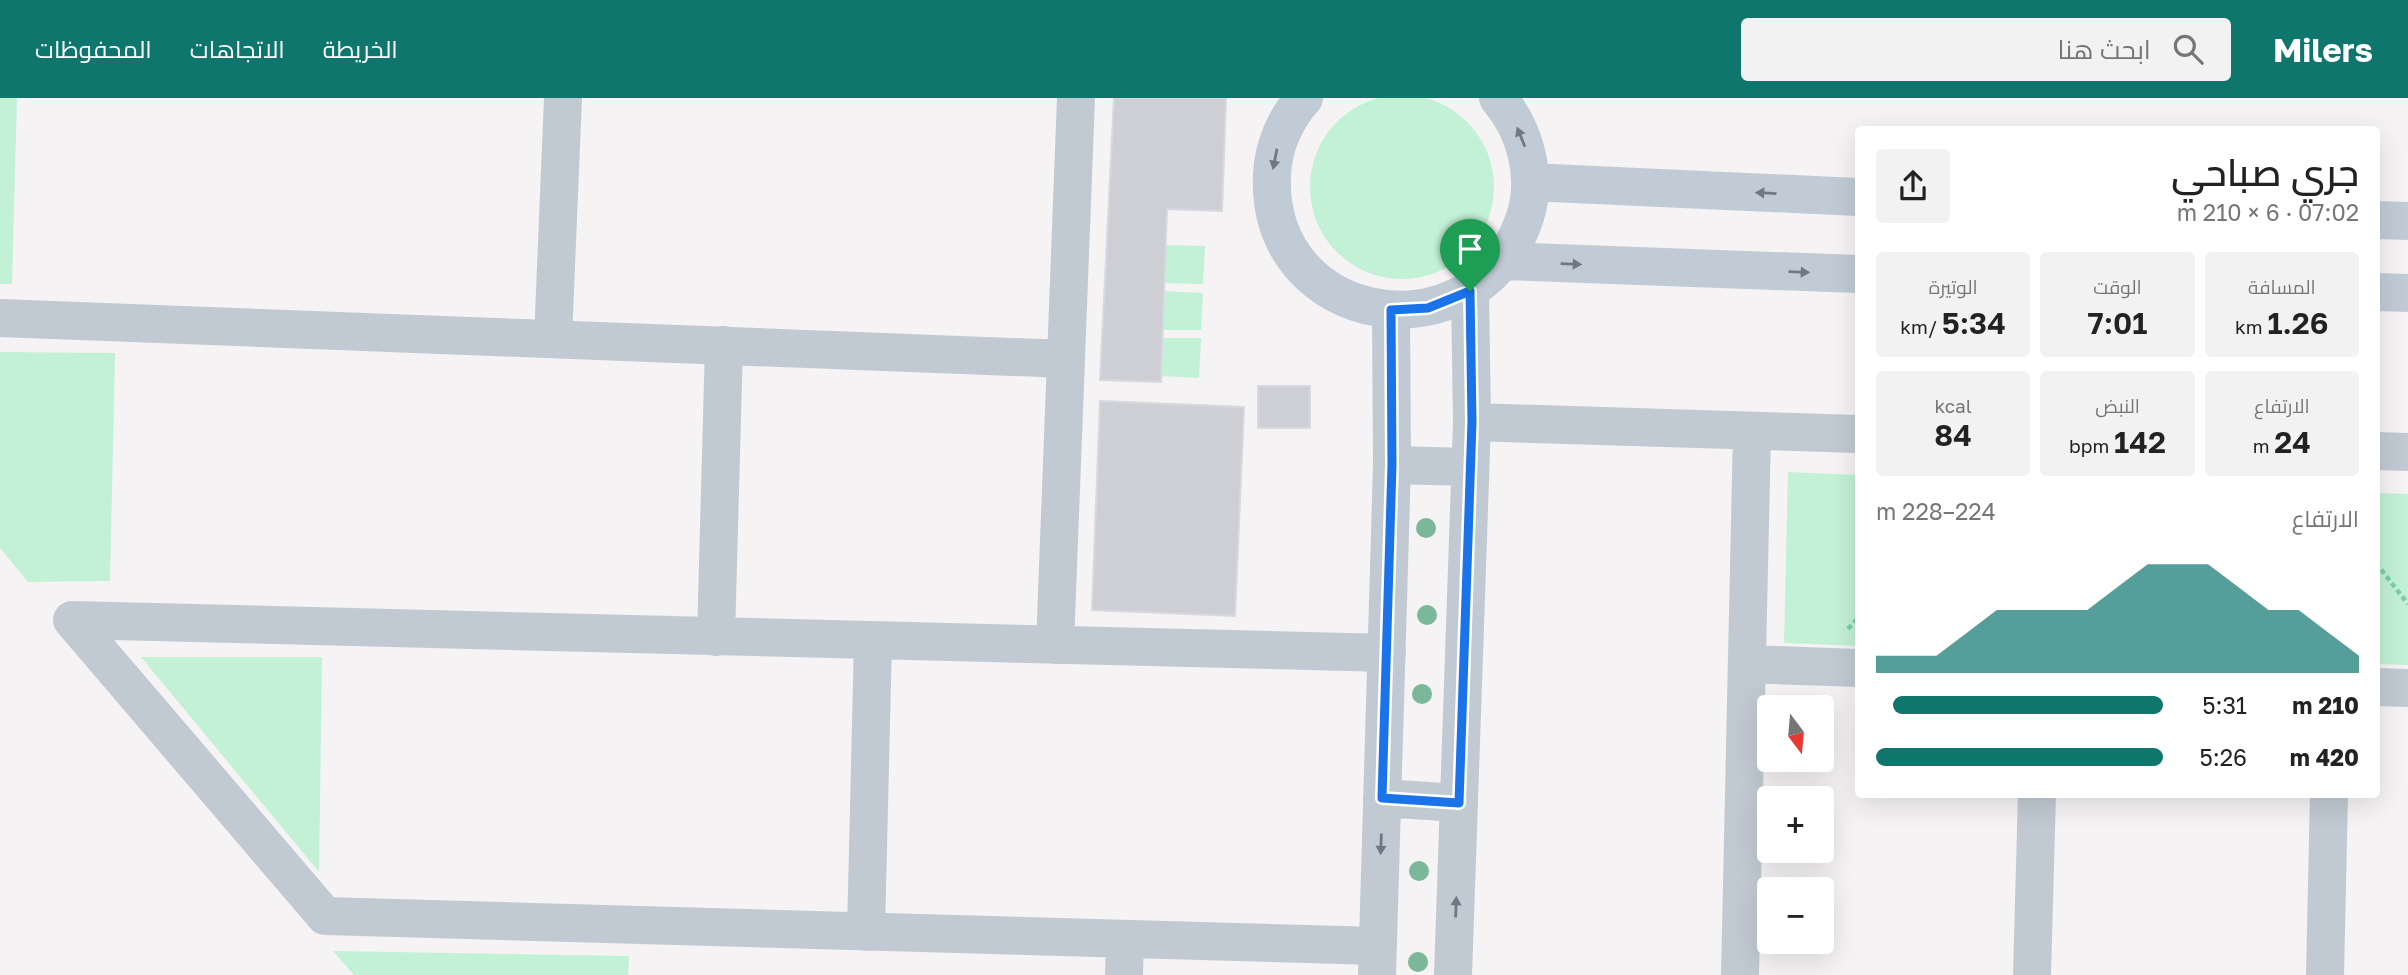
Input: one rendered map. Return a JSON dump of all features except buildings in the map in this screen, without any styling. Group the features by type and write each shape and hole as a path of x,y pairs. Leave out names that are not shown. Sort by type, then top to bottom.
{"street":[{"path":"553,339 563,98"},
{"path":"1055,645 1076,98"},
{"path":"1304,98 1286,123 1273,165 1274,210 1281,232 1298,260 1322,284 1361,305 1391,310 1428,308 1470,291 1503,261 1518,237 1527,210 1530,181 1525,146 1510,113 1497,98"},
{"path":"1530,181 1855,197"},
{"path":"2380,220 2408,221"},
{"path":"1503,261 1855,274"},
{"path":"1453,975 1472,422 1470,291"},
{"path":"2380,292 2408,293"},
{"path":"1387,653 72,620 325,916 866,932 1124,957 1377,960 1387,653 1392,465 1391,310"},
{"path":"0,318 1066,359"},
{"path":"716,636 724,345"},
{"path":"1472,422 1855,434"},
{"path":"1740,975 1752,431"},
{"path":"2380,451 2408,452"},
{"path":"1392,465 1470,467"},
{"path":"866,932 873,640"},
{"path":"1747,664 1855,668"},
{"path":"2380,687 2408,688"},
{"path":"1382,798 1459,803"},
{"path":"2032,975 2037,798"},
{"path":"2325,975 2329,798"}],"path":[{"path":"2380,568 2408,604"}],"green space":[{"path":"1402,95 1437,102 1467,122 1487,152 1494,187 1487,222 1467,252 1437,272 1402,279 1367,272 1337,252 1317,222 1310,187 1317,152 1337,122 1367,102"},
{"path":"0,98 17,98 12,284 0,284"},
{"path":"1165,245 1205,246 1203,284 1164,283"},
{"path":"1164,291 1203,293 1201,330 1163,330"},
{"path":"1162,338 1201,338 1199,378 1161,376"},
{"path":"0,352 115,353 110,581 28,582 0,548"},
{"path":"1788,472 1855,475 1855,646 1784,643"},
{"path":"2380,493 2408,494 2408,665 2380,664"},
{"path":"141,657 322,657 319,872"},
{"path":"333,951 629,956 628,975 354,975"}],"route":[{"path":"1470,291 1472,422 1459,803 1382,798 1392,465 1391,310 1428,308 1470,291"}]}
